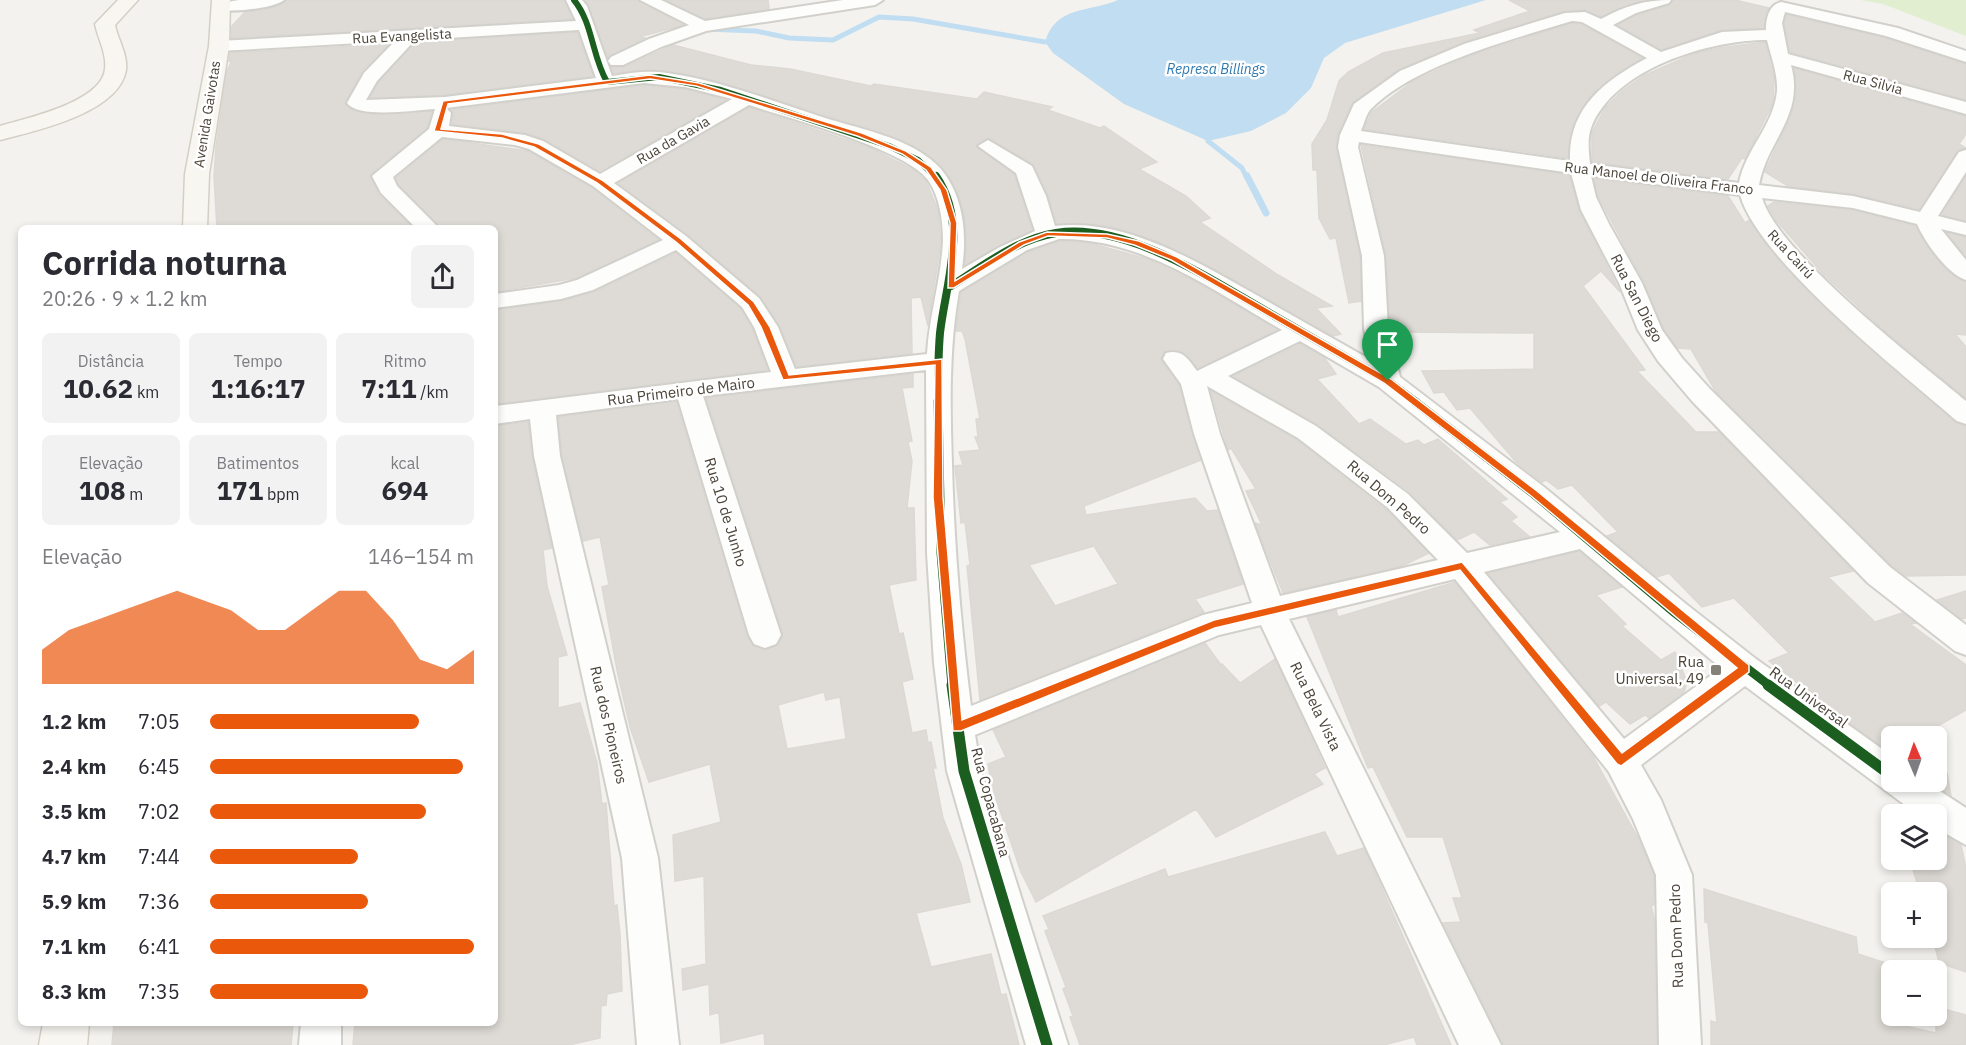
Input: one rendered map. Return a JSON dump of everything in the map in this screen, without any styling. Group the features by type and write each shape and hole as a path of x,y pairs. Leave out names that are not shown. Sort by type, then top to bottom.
{"street":[{"path":"0,133 84,105 105,92 115,73 116,61 106,37 105,24 129,0"},
{"path":"221,4 276,0"},
{"path":"574,0 583,10 592,52 612,72"},
{"path":"648,0 703,26"},
{"path":"410,35 369,80 357,97 357,104 370,107 445,103 612,72 666,39 703,26 875,0"},
{"path":"1601,24 1642,6 1663,0"},
{"name":"Avenida Gaivotas","path":"195,225 197,174 219,46 221,4"},
{"path":"1747,189 1751,172 1782,111 1786,93 1787,81 1777,46 1778,4 1892,32 1966,57"},
{"path":"1388,381 1376,329 1373,256 1349,154 1350,135 1361,108 1406,75 1481,44 1565,17 1580,16 1601,24 1661,59"},
{"name":"Rua Evangelista","path":"219,46 585,25"},
{"name":"Rua San Diego","path":"1777,46 1715,39 1661,59 1605,93 1593,106 1582,128 1580,169 1586,197 1635,291 1649,328 1675,365 1701,395 1879,574 1966,642"},
{"name":"Rua Silvia","path":"1777,46 1966,108"},
{"name":"Rua Copacabana","path":"612,72 664,78 747,98 859,135 904,153 928,168 944,190 954,223 951,286 944,308 939,361 938,497 957,727 964,771 1047,1045"},
{"name":"Rua da Gavia","path":"600,182 747,98"},
{"path":"425,225 388,189 382,176 438,131 445,103"},
{"path":"438,131 518,139 536,145 600,182 678,241 751,303 765,327 786,378"},
{"name":"Rua Manoel de Oliveira Franco","path":"1350,135 1580,169 1853,202 1966,229"},
{"path":"988,146 1025,170 1036,196 1047,234"},
{"path":"1966,156 1926,219 1933,237 1966,273"},
{"name":"Rua Cairú","path":"1747,189 1754,211 1786,253 1966,415"},
{"name":"Rua Universal","path":"951,286 1022,244 1047,234 1082,234 1136,243 1174,258 1388,381 1463,437 1745,669 1881,768"},
{"path":"498,301 561,292 585,285 678,241"},
{"path":"1192,373 1300,331"},
{"name":"Rua Primeiro de Mairo","path":"498,415 688,389 939,361"},
{"name":"Rua Dom Pedro","path":"1192,373 1275,411 1347,460 1398,501 1462,566 1621,760 1648,812 1674,875 1680,1045"},
{"name":"Rua Bela Vista","path":"1192,373 1220,472 1270,612 1480,1045"},
{"name":"Rua 10 de Junho","path":"688,389 765,635"},
{"name":"Rua dos Pioneiros","path":"542,409 547,456 640,858 658,1045"},
{"path":"957,727 1214,624 1584,537"},
{"path":"1621,760 1745,669"},
{"path":"1913,792 1966,828"},
{"path":"63,1045 66,1026"},
{"path":"320,1045 321,1026"}],"green space":[{"path":"1860,0 1966,0 1966,36 1883,4"}],"water":[{"name":"Represa Billings","path":"1118,0 1486,0 1345,43 1324,58 1311,88 1286,113 1251,131 1208,141 1124,104 1053,53 1045,42 1050,30 1065,16"}],"building":[{"path":"287,0 564,0 573,19 231,38 232,26 245,12 272,8"},
{"path":"585,0 638,0 683,25 639,37 645,38 608,58"},
{"path":"666,0 768,0 769,9 705,19"},
{"path":"1509,0 1645,0 1601,17 1585,10 1564,11 1463,42 1399,69 1353,102 1338,134 1336,147 1360,256 1361,301 1349,303 1336,238 1330,239 1319,218 1317,170 1313,170 1312,144 1327,120 1339,81 1348,72 1383,53 1480,33 1474,30 1530,11"},
{"path":"1673,0 1735,0 1769,8 1764,28 1721,30 1661,50 1618,25 1637,15 1670,5"},
{"path":"1787,15 1885,38 1966,64 1966,100 1790,52 1784,23"},
{"path":"1572,23 1581,24 1642,58 1615,75 1590,97 1573,125 1568,158 1364,129 1372,112 1412,82 1466,57"},
{"path":"577,32 593,76 445,95 370,98 379,82 416,42"},
{"path":"1765,42 1774,79 1773,103 1745,159 1742,158 1728,179 1592,162 1592,133 1605,108 1622,91 1643,76 1693,54"},
{"path":"389,44 362,71 345,103 352,110 374,114 432,111 427,128 370,176 379,195 410,225 217,225 214,177 216,146 227,71 232,60 229,61 230,53"},
{"path":"673,45 751,65 790,69 871,86 874,84 977,99 984,92 1052,107 1048,110 1100,128 1104,126 1157,162 1139,169 1186,196 1210,218 1200,222 1278,275 1332,306 1316,308 1341,334 1333,336 1214,269 1163,244 1109,226 1082,223 1057,224 1048,195 1034,165 989,138 976,147 1014,174 1032,230 965,265 966,230 961,203 951,179 930,156 883,133 705,78 653,70 613,73 611,67 624,67"},
{"path":"1794,68 1966,116 1966,134 1959,144 1966,148 1957,151 1919,209 1854,194 1788,186 1765,172 1791,114 1796,83"},
{"path":"644,85 685,89 726,100 600,171 544,139 526,133 452,124 451,110"},
{"path":"749,107 871,148 914,170 926,181 938,210 941,241 928,326 921,297 911,298 912,353 796,367 780,326 760,296 687,234 618,183"},
{"path":"443,139 528,151 592,188 659,240 576,278 498,291 498,225 438,225 399,185 396,178"},
{"path":"1361,145 1569,175 1579,211 1620,292 1601,271 1583,286 1645,370 1637,371 1696,432 1719,432 1853,571 1828,577 1875,622 1902,613 1916,623 1910,624 1966,665 1966,710 1938,726 1881,726 1881,745 1769,661 1789,653 1734,598 1702,607 1669,573 1657,577 1607,536 1618,532 1572,485 1558,489 1546,480 1542,482 1517,463 1470,408 1457,410 1444,392 1434,393 1422,371 1534,369 1534,333 1400,332 1398,326 1390,326 1386,255"},
{"path":"1966,176 1966,221 1942,215"},
{"path":"1594,179 1728,196 1745,223 1749,220 1773,253 1833,316 1956,423 1966,426 1966,575 1906,576 1891,565 1716,392 1691,349 1677,348 1664,329 1644,282 1598,196"},
{"path":"1774,202 1853,210 1915,226 1943,266 1966,282 1966,335 1955,334 1966,347 1966,398 1886,332 1823,274 1776,220 1768,206"},
{"path":"1947,233 1966,237 1966,256"},
{"path":"1059,241 1090,243 1147,259 1202,285 1277,330 1198,368 1182,352 1164,352 1161,360 1179,385 1201,460 1084,506 1086,515 1195,498 1207,511 1218,510 1243,584 1195,599 1204,612 980,700 967,566 970,565 965,522 961,523 955,466 963,465 959,452 980,450 975,437 978,437 976,419 980,419 965,339 962,331 956,331 961,292 1028,252","holes":["1094,546 1118,584 1055,606 1029,565"]},
{"path":"676,253 740,308 752,328 768,370 498,404 498,310 561,301 594,292"},
{"path":"1300,344 1324,357 1336,374 1317,379 1359,424 1370,419 1406,444 1418,440 1424,445 1438,439 1507,499 1500,502 1517,517 1511,521 1530,537 1490,545 1474,532 1457,540 1410,492 1317,424 1233,376"},
{"path":"913,374 913,387 902,388 912,441 908,442 912,461 907,508 914,508 916,580 889,585 899,634 903,633 913,679 902,682 912,733 926,730 928,743 931,742 936,768 933,768 943,818 961,864 970,902 916,913 931,967 991,954 1001,995 1006,994 1019,1045 765,1045 764,1033 721,1043 719,1012 710,1015 709,984 683,990 682,969 706,964 704,876 675,881 673,835 721,822 710,764 649,782 630,727 617,670 602,587 609,585 600,537 583,541 562,456 558,417 676,401 747,636 753,646 766,650 778,645 783,634 706,398","holes":["824,692 826,700 840,697 846,739 787,749 778,705"]},
{"path":"1211,391 1297,440 1386,510 1429,553 1402,566 1283,593 1255,523 1262,525 1246,491 1256,489 1231,448 1228,450"},
{"path":"528,422 532,456 552,548 543,550 547,586 567,655 558,657 558,708 580,703 597,763 602,804 606,803 614,906 617,905 620,934 622,991 607,994 606,1005 601,1006 600,1038 569,1045 353,1045 355,1026 498,1026 498,426"},
{"path":"1579,551 1622,587 1596,595 1626,624 1622,626 1661,660 1675,652 1687,682 1684,692 1649,718 1645,715 1630,724 1606,702 1599,706 1488,573"},
{"path":"1455,582 1594,758 1638,838 1654,875 1654,905 1651,905 1655,922 1657,1045 1503,1045 1443,923 1461,922 1453,898 1462,898 1443,837 1407,837 1373,767 1368,768 1307,617 1336,610 1338,617"},
{"path":"1966,591 1966,618 1961,619 1937,600"},
{"path":"1205,643 1221,665 1240,683 1275,659 1325,768 1314,774 1323,784 1216,837 1196,809 1036,902 1021,872 992,787 988,764 1006,757 993,730"},
{"path":"1947,773 1951,796 1945,792 1947,792"},
{"path":"1325,832 1337,856 1364,848 1451,1045 1417,1045 1414,1037 1384,1045 1080,1045 1063,989 1066,987 1045,931 1049,929 1043,916 1165,869 1168,877"},
{"path":"1947,837 1961,845 1966,868 1966,972 1947,966 1947,960 1938,960 1935,948 1947,948 1947,882 1917,882 1913,870 1947,870"},
{"path":"1704,889 1856,937 1858,954 1881,961 1881,1026 1905,1026 1936,1033 1936,1026 1947,1026 1947,1010 1966,1015 1966,1045 1711,1045 1711,1021 1717,1023 1708,923 1705,922"},
{"path":"114,1026 293,1026 291,1045 112,1045"}],"waterway":[{"path":"705,29 756,31 789,38 833,40 879,17 913,19 1045,42"},
{"path":"1208,141 1242,168 1247,178"},
{"path":"1247,176 1266,213"}],"cycle path":[{"path":"574,0 583,14 601,73 607,82 659,77 703,85 740,96 889,146 921,163 940,183 948,201 954,239 940,334 938,443 941,553 956,717 964,771 1047,1045"},
{"path":"951,286 1019,245 1059,232 1110,237 1174,258 1388,381 1534,494 1675,613 1745,668 1881,768"}],"place":[{"name":"Rua Universal, 49","path":"1716,670"}],"route":[{"path":"650,77 697,84 747,98 859,135 904,153 928,168 939,180 944,190 954,223 951,286 1022,244 1047,234 1107,236 1136,243 1174,258 1388,381 1534,494 1745,669 1621,760 1462,566 1214,624 957,727 938,497 939,361 786,378 765,327 751,303 678,241 600,182 536,145 502,136 438,131 445,103 650,77"}]}
